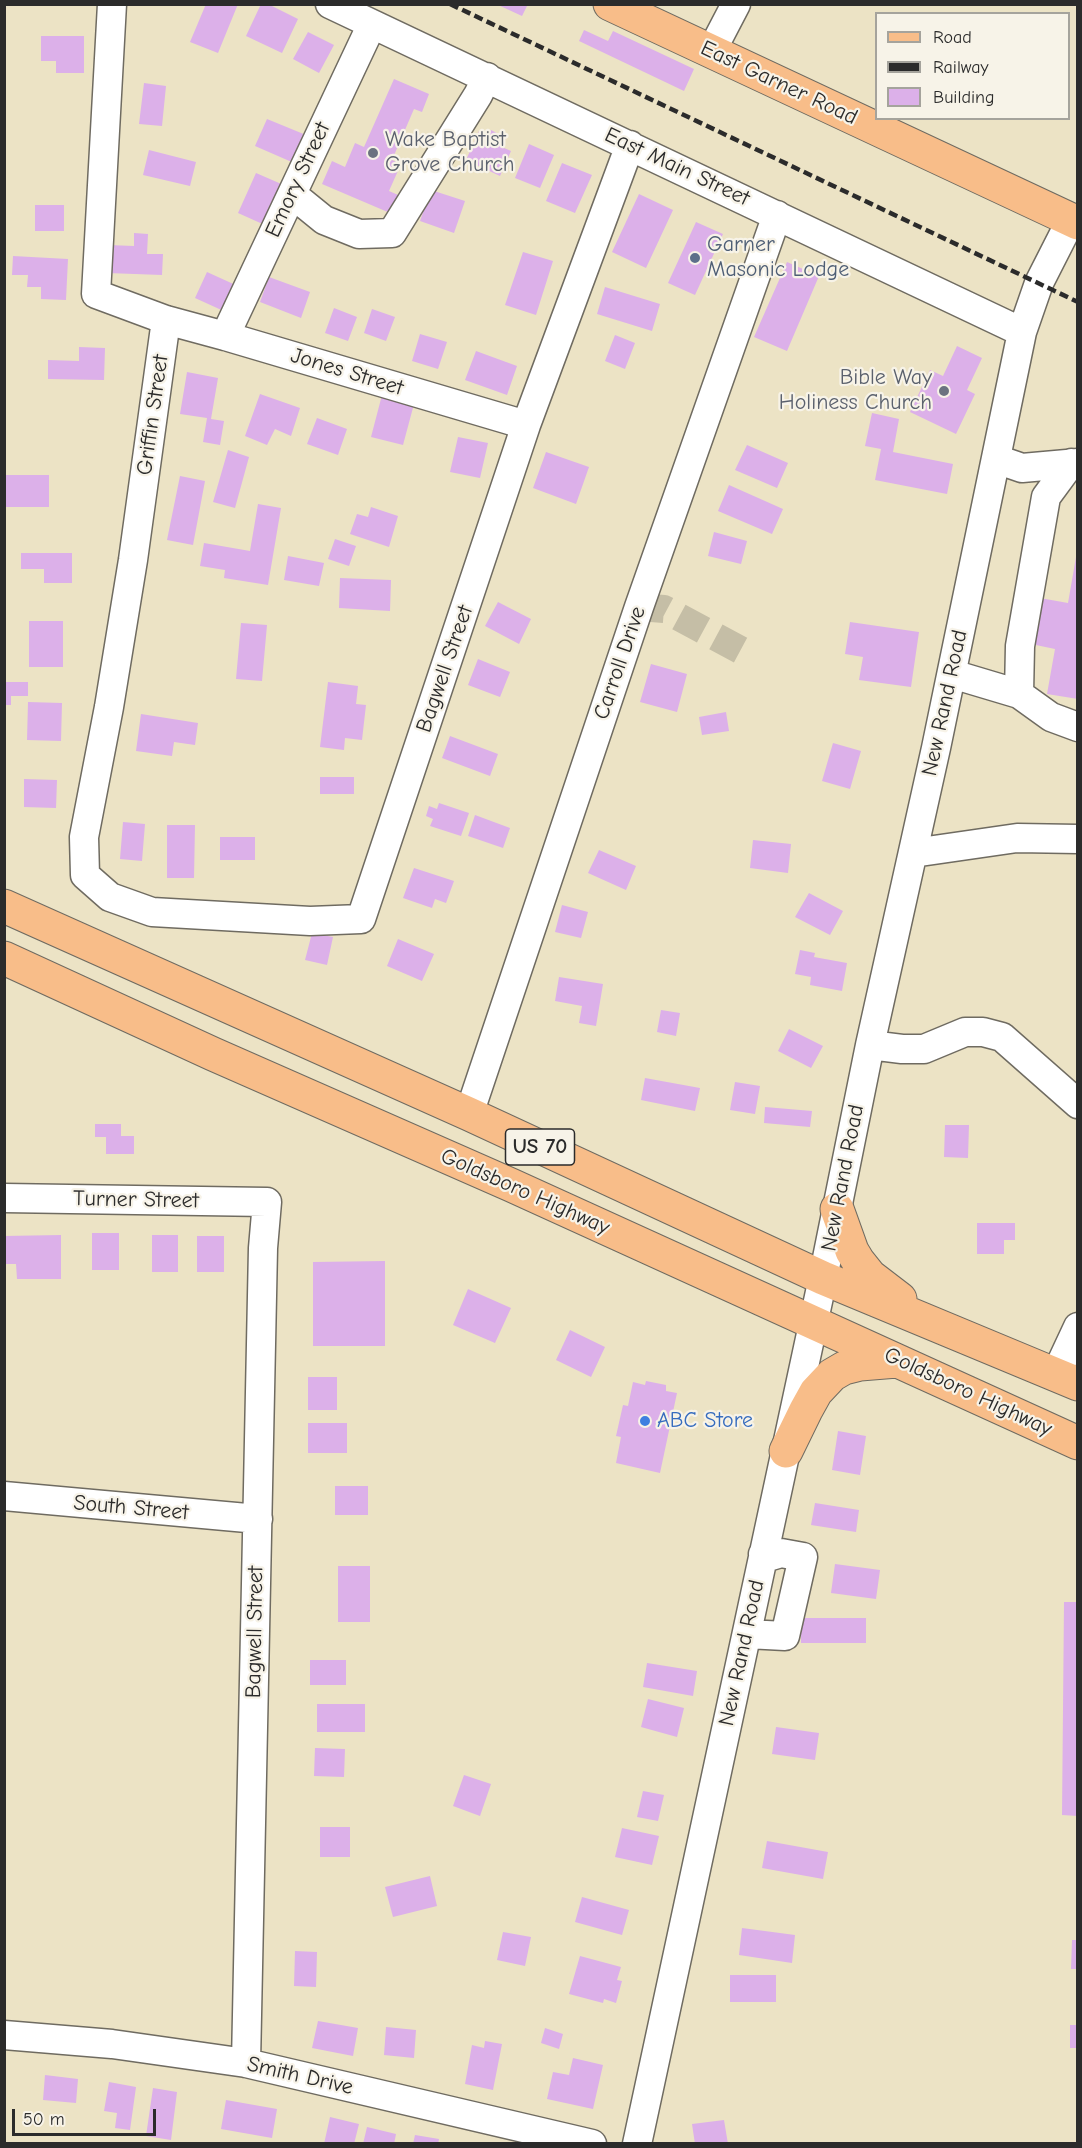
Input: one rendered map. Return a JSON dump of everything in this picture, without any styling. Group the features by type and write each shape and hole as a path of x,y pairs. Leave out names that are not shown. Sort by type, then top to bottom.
{"main road":[{"name":"East Garner Road","path":"610,4 1074,221"},
{"name":"Goldsboro Highway","path":"4,906 469,1114 823,1278 1067,1379"},
{"name":"Goldsboro Highway","path":"4,958 213,1054 511,1185 1077,1443"},
{"path":"837,1209 852,1251 870,1276 933,1323"},
{"path":"786,1452 816,1392 832,1375 844,1368 860,1364 899,1361"}],"street":[{"path":"112,4 96,294 166,320"},
{"name":"East Main Street","path":"330,4 1022,332"},
{"path":"711,52 736,4"},
{"name":"Emory Street","path":"225,336 372,24"},
{"path":"292,194 324,220 359,234 392,233 487,77"},
{"name":"Bagwell Street","path":"85,870 86,875 110,897 152,912 310,921 361,919 526,425 630,145"},
{"name":"Carroll Drive","path":"469,1114 632,629 777,214"},
{"name":"New Rand Road","path":"637,2144 953,666 1009,464 1022,332 1039,284 1074,221"},
{"name":"Jones Street","path":"166,320 526,425"},
{"name":"Griffin Street","path":"85,870 84,837 109,707 133,560 166,320"},
{"path":"1009,464 1074,463"},
{"path":"1019,694 1020,646 1046,497 1074,463"},
{"path":"1009,464 1042,489 1046,497"},
{"path":"953,666 1019,694 1052,717 1077,727"},
{"path":"913,853 1017,838 1077,839"},
{"path":"870,1046 924,1049 965,1032 983,1032 1002,1037 1077,1104"},
{"name":"Turner Street","path":"4,1198 267,1202"},
{"name":"Bagwell Street","path":"246,2063 263,1248 267,1202"},
{"path":"1067,1379 1077,1327"},
{"name":"South Street","path":"4,1496 258,1519"},
{"path":"747,1634 784,1636 802,1557 782,1553 771,1556 763,1554"},
{"path":"754,1596 792,1603"},
{"name":"Smith Drive","path":"4,2036 112,2044 246,2063 592,2144"}],"building":[{"path":"206,4 238,4 218,53 190,42"},
{"path":"261,4 268,4 298,19 282,53 246,36"},
{"path":"496,4 528,4 522,16"},
{"path":"584,30 608,41 613,31 694,69 684,91 579,41"},
{"path":"308,32 334,45 319,73 293,59"},
{"path":"41,36 84,36 84,73 56,73 56,61 41,61"},
{"name":"Wake Baptist Grove Church","path":"394,79 429,94 422,112 414,109 392,160 401,164 389,191 405,198 397,216 322,184 332,161 345,167 355,143 364,147"},
{"path":"144,83 166,86 162,126 139,124"},
{"path":"267,119 306,135 294,163 255,146"},
{"path":"491,130 506,138 502,147 511,151 500,176 466,160 479,131 489,135"},
{"path":"529,144 554,155 540,188 515,178"},
{"path":"149,150 196,162 190,186 143,175"},
{"path":"562,163 592,175 575,213 546,201"},
{"path":"256,173 286,186 267,226 238,213"},
{"path":"431,190 465,201 454,233 420,221"},
{"path":"639,194 673,210 646,268 612,252"},
{"path":"35,205 64,205 64,231 35,231"},
{"name":"Garner Masonic Lodge","path":"696,222 723,234 695,295 668,283"},
{"path":"134,233 148,234 147,254 163,254 162,275 107,273 108,245 134,246"},
{"path":"523,252 553,261 536,315 505,305"},
{"path":"13,256 68,259 66,300 41,299 41,287 27,287 28,275 12,275"},
{"path":"787,262 819,276 787,351 754,337"},
{"path":"207,272 240,287 228,313 195,298"},
{"path":"269,277 310,292 301,318 260,302"},
{"path":"605,287 660,304 652,331 597,314"},
{"path":"334,308 357,317 348,341 325,333"},
{"path":"372,309 395,317 386,341 364,333"},
{"path":"420,334 447,342 438,369 412,361"},
{"path":"615,335 635,343 625,369 605,361"},
{"name":"Bible Way Holiness Church","path":"957,346 982,358 967,390 975,394 956,434 910,412 930,370 943,376"},
{"path":"79,347 105,348 104,380 48,379 48,360 79,361"},
{"path":"476,351 517,366 507,395 465,380"},
{"path":"187,372 218,378 211,419 224,421 220,445 203,442 207,418 180,414"},
{"path":"260,394 300,408 291,436 275,429 267,445 245,436"},
{"path":"382,395 414,404 403,445 371,437"},
{"path":"872,413 899,419 893,452 953,464 947,494 875,480 881,449 865,446"},
{"path":"317,418 347,429 338,455 307,444"},
{"path":"458,437 488,443 480,478 450,472"},
{"path":"747,445 788,463 777,488 735,470"},
{"path":"228,450 249,457 235,508 213,502"},
{"path":"546,452 589,467 576,504 533,488"},
{"path":"4,475 49,475 49,507 4,507"},
{"path":"180,476 205,481 193,545 167,540"},
{"path":"729,485 783,509 772,534 718,511"},
{"path":"258,504 281,508 268,585 224,578 225,570 200,566 204,543 250,551"},
{"path":"371,507 398,516 389,547 350,534 357,514 368,517"},
{"path":"714,532 747,541 741,564 708,556"},
{"path":"335,539 356,546 349,566 328,559"},
{"path":"21,553 72,553 72,583 44,583 44,569 21,569"},
{"path":"288,556 324,563 319,586 284,580"},
{"path":"1076,557 1078,557 1078,699 1047,694 1055,649 1031,644 1040,598 1068,603"},
{"path":"340,578 391,580 390,611 339,608"},
{"path":"498,602 531,619 519,644 485,626"},
{"path":"29,621 63,621 63,667 29,667"},
{"path":"850,622 919,632 911,687 859,680 863,657 845,654"},
{"path":"241,623 267,625 262,681 236,679"},
{"path":"478,659 510,672 500,697 468,685"},
{"path":"651,664 687,674 677,712 640,702"},
{"path":"4,682 28,682 28,696 11,696 11,705 4,705"},
{"path":"328,682 358,686 356,704 366,705 362,740 345,738 344,750 320,747"},
{"path":"28,702 62,703 61,741 27,740"},
{"path":"726,712 729,731 702,735 699,717"},
{"path":"141,714 198,723 195,745 174,742 172,756 136,751"},
{"path":"450,736 498,754 490,776 442,758"},
{"path":"833,743 861,751 850,789 822,781"},
{"path":"320,777 354,777 354,794 320,794"},
{"path":"24,779 57,780 56,808 24,807"},
{"path":"439,803 469,813 461,836 430,826 433,819 426,816 429,806 437,809"},
{"path":"475,815 510,828 503,848 468,836"},
{"path":"123,822 145,824 142,861 120,859"},
{"path":"167,825 195,825 194,878 167,878"},
{"path":"220,837 255,837 255,860 220,860"},
{"path":"753,840 791,844 788,873 750,868"},
{"path":"599,850 636,866 626,890 588,873"},
{"path":"414,868 454,881 446,903 435,899 432,908 403,898"},
{"path":"809,893 843,911 830,935 795,917"},
{"path":"562,905 588,912 581,938 555,932"},
{"path":"312,933 333,937 327,965 305,960"},
{"path":"398,939 434,954 422,981 387,966"},
{"path":"800,950 815,953 814,957 847,963 842,991 810,985 811,977 795,974"},
{"path":"559,977 603,984 596,1026 579,1023 582,1006 555,1001"},
{"path":"661,1010 680,1013 676,1036 657,1032"},
{"path":"789,1029 823,1046 811,1068 778,1051"},
{"path":"645,1078 700,1088 695,1111 641,1100"},
{"path":"735,1082 760,1086 755,1114 730,1110"},
{"path":"765,1107 812,1111 810,1127 764,1123"},
{"path":"95,1124 121,1124 121,1136 134,1136 134,1154 106,1154 106,1137 95,1137"},
{"path":"945,1125 969,1125 968,1158 944,1157"},
{"path":"977,1223 1015,1223 1015,1240 1004,1240 1004,1254 977,1254"},
{"path":"92,1233 119,1233 119,1270 92,1270"},
{"path":"61,1235 61,1279 17,1279 16,1264 4,1264 4,1236"},
{"path":"152,1235 178,1235 178,1272 152,1272"},
{"path":"197,1236 224,1236 224,1272 197,1272"},
{"path":"385,1261 385,1346 313,1346 313,1262"},
{"path":"468,1289 511,1308 495,1343 453,1325"},
{"path":"570,1330 605,1347 591,1377 556,1360"},
{"path":"308,1377 337,1377 337,1410 308,1410"},
{"name":"ABC Store","path":"646,1381 666,1385 666,1391 677,1393 660,1473 616,1463 621,1437 616,1436 623,1405 628,1406 633,1382 645,1385"},
{"path":"308,1423 347,1423 347,1453 308,1453"},
{"path":"838,1431 866,1436 860,1475 832,1470"},
{"path":"335,1486 368,1486 368,1515 335,1515"},
{"path":"815,1503 859,1510 856,1532 811,1525"},
{"path":"835,1564 880,1570 876,1599 831,1593"},
{"path":"338,1566 370,1566 370,1622 338,1622"},
{"path":"1064,1602 1078,1602 1078,1816 1062,1815"},
{"path":"801,1618 866,1618 866,1643 801,1643"},
{"path":"310,1660 346,1660 346,1685 310,1685"},
{"path":"647,1663 697,1671 693,1696 643,1687"},
{"path":"648,1699 684,1708 677,1737 641,1727"},
{"path":"317,1704 365,1704 365,1732 317,1732"},
{"path":"776,1727 819,1733 815,1760 772,1754"},
{"path":"315,1748 345,1749 344,1777 314,1776"},
{"path":"464,1775 491,1784 480,1816 453,1806"},
{"path":"643,1791 664,1795 658,1821 637,1817"},
{"path":"320,1827 350,1827 350,1857 320,1857"},
{"path":"622,1828 659,1836 652,1865 615,1857"},
{"path":"767,1841 828,1852 823,1879 762,1868"},
{"path":"430,1876 437,1906 393,1917 385,1887"},
{"path":"582,1897 629,1910 622,1935 575,1922"},
{"path":"742,1928 795,1935 792,1963 739,1955"},
{"path":"503,1932 531,1937 525,1966 497,1960"},
{"path":"1072,1940 1078,1940 1078,1969 1071,1969"},
{"path":"295,1951 317,1952 316,1987 294,1986"},
{"path":"580,1956 621,1967 617,1980 622,1981 616,2003 604,1999 603,2003 569,1994"},
{"path":"730,1975 776,1975 776,2002 730,2002"},
{"path":"318,2021 358,2028 353,2056 312,2048"},
{"path":"1070,2025 1078,2025 1078,2048 1070,2048"},
{"path":"386,2027 416,2030 414,2058 384,2055"},
{"path":"545,2028 563,2034 559,2049 541,2043"},
{"path":"485,2041 502,2044 493,2090 465,2084 472,2045 484,2048"},
{"path":"573,2058 603,2065 593,2109 547,2099 553,2072 569,2075"},
{"path":"45,2075 78,2079 76,2103 43,2100"},
{"path":"109,2082 136,2087 130,2130 115,2128 117,2113 104,2111"},
{"path":"153,2088 177,2092 171,2140 146,2136"},
{"path":"226,2100 277,2109 272,2138 221,2129"},
{"path":"330,2117 359,2124 354,2144 324,2144"},
{"path":"724,2120 728,2144 695,2144 692,2124"},
{"path":"367,2127 396,2134 394,2144 363,2144"},
{"path":"415,2135 439,2139 438,2144 413,2144"}],"tunnel":[{"path":"639,607 664,609 744,652"}],"railway":[{"path":"450,4 1078,302"}],"place":[{"name":"Wake Baptist Grove Church","path":"373,153"},
{"name":"Garner Masonic Lodge","path":"695,258"},
{"name":"Bible Way Holiness Church","path":"944,391"},
{"name":"ABC Store","path":"645,1421"}]}
